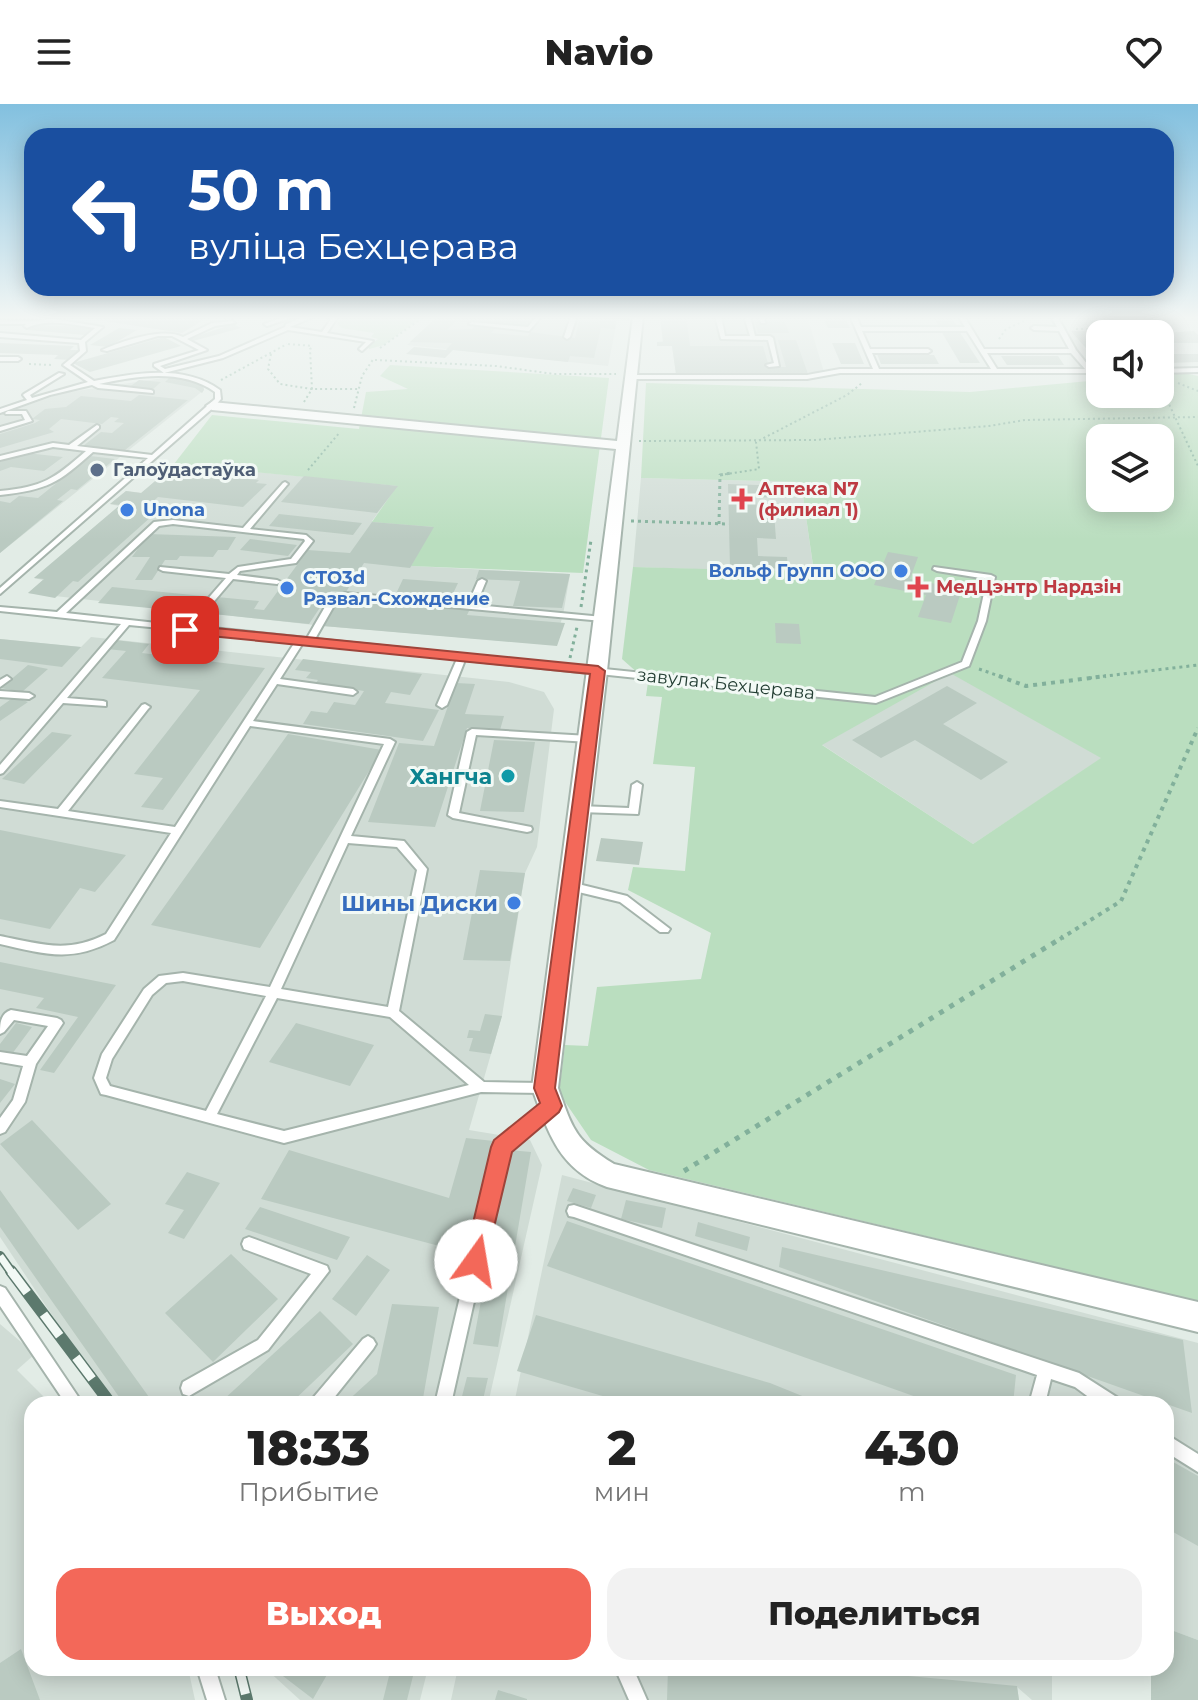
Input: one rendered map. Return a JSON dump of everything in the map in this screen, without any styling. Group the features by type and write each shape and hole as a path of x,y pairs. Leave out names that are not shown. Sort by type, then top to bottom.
{"street":[{"path":"629,390 598,671 570,886 551,1106 575,1154 607,1175 1198,1317"},
{"path":"212,406 623,446"}],"lane":[{"path":"31,400 26,395 34,390"},
{"path":"0,413 22,408 31,400 68,390"},
{"path":"140,390 151,392"},
{"path":"0,592 212,406 218,399 218,390"},
{"path":"0,429 29,421 22,408"},
{"path":"71,447 97,427"},
{"path":"0,458 46,445 153,457"},
{"path":"0,493 27,491 51,484 92,449"},
{"path":"246,529 285,484"},
{"path":"58,616 157,524 173,522 300,535 309,541 293,561 246,567 230,576 185,630"},
{"path":"163,569 277,582"},
{"path":"937,569 991,577 982,621 966,664"},
{"path":"471,607 482,581"},
{"path":"0,940 70,953 92,948 110,937 275,681 338,597 348,595 603,619"},
{"name":"завулак Бехцерава","path":"0,609 876,700 966,664"},
{"path":"0,771 125,624"},
{"path":"442,705 462,657"},
{"path":"275,681 353,692"},
{"path":"0,694 29,696"},
{"path":"62,700 103,704"},
{"path":"61,813 145,707"},
{"path":"209,1117 274,991 390,742 248,723"},
{"path":"527,829 453,815 472,732 589,739"},
{"path":"580,809 634,812 637,785"},
{"path":"0,804 178,831"},
{"path":"344,839 400,844 422,869 393,1013"},
{"path":"570,886 623,899 664,929"},
{"path":"481,1087 284,1137 106,1090 100,1078 106,1058 148,992 163,979 183,977 393,1013 481,1087 551,1106"},
{"path":"0,1029 11,1015 57,1023 30,1062 19,1102 0,1128"},
{"path":"0,1057 30,1062"},
{"path":"445,1396 502,1147 551,1106"},
{"path":"574,1211 1079,1381 1101,1396"},
{"path":"189,1388 263,1345 322,1271 249,1244"},
{"path":"0,1293 70,1396"},
{"path":"326,1396 368,1344"},
{"path":"1039,1396 1046,1370"},
{"path":"1174,1448 1198,1464"},
{"path":"208,1676 216,1700"},
{"path":"628,1676 638,1700"}],"path":[{"path":"296,415 311,390"},
{"path":"308,470 351,420 358,390"},
{"path":"756,442 853,390"},
{"path":"1170,408 1198,466"},
{"path":"637,441 756,442 989,426 1025,420 1198,417"},
{"path":"719,524 720,475 759,469 756,442"},
{"path":"629,521 729,524"},
{"path":"567,667 580,617 592,539"},
{"path":"966,664 1026,686 1198,665"},
{"path":"658,1187 1121,901 1198,728"}],"shaded area":[{"path":"203,390 0,553 0,415 62,393"},
{"path":"174,464 398,486 372,521 434,527 412,566 570,574 554,645 323,626 28,593 43,580 34,578 119,506 110,504 126,491 142,493"},
{"path":"641,478 801,482 814,573 633,567"},
{"path":"91,637 509,682 544,692 554,709 537,847 525,873 502,1016 469,1130 530,1140 542,1165 490,1396 106,1396 0,1237 0,639 81,647"},
{"path":"950,672 1102,758 973,844 821,744"},
{"path":"562,1175 1198,1343 1198,1640 1174,1631 1174,1396 516,1396"},
{"path":"0,1324 35,1354 17,1370 43,1396 24,1396 24,1676 190,1676 195,1700 0,1700"},
{"path":"274,1676 426,1676 420,1700 300,1700"},
{"path":"456,1676 1052,1676 1052,1700 1032,1700 1017,1687 1019,1700 451,1700"}],"green space":[{"path":"607,390 583,573 411,566 433,527 372,522 397,486 174,464 212,415 359,429 366,392"},
{"path":"646,390 1086,390 1086,408 1174,408 1174,390 1198,390 1198,1301 649,1170 591,1140 559,1093 565,1045 588,1046 597,987 701,979 711,933 628,890 633,867 685,871 695,767 653,764 662,697 646,696 648,682 622,659 633,567 814,572 801,482 641,478","holes":["950,673 1101,758 973,844 822,745"]}],"building":[{"path":"139,395 188,400 125,450 83,446 101,432 112,433 124,423 114,422 119,418 111,417 102,424 61,419 49,429 54,432 0,448 0,434 35,423 40,420 32,419 45,409 66,407 81,396 131,401"},
{"path":"26,453 63,457 44,471 11,467 0,471 0,462"},
{"path":"90,456 115,459 77,490 71,489 57,500 63,501 0,553 0,501 10,503 19,496 38,498"},
{"path":"167,471 259,480 256,483 267,484 243,507 158,497 148,506 161,508 78,582 73,581 55,598 28,593 44,579 34,578 120,505 110,504 126,491 141,493"},
{"path":"304,476 398,486 377,513 281,502"},
{"path":"728,484 785,486 786,498 756,497 757,512 774,513 776,539 757,538 758,556 787,557 788,569 730,567"},
{"path":"279,514 362,523 353,535 269,526"},
{"path":"372,522 434,527 410,568 364,563 346,592 331,591 309,624 204,613 217,597 259,601 254,609 264,610 308,550 350,553"},
{"path":"148,534 236,537 228,550 218,550 213,557 180,556 177,560 165,560 152,580 135,580 150,557 132,557"},
{"path":"250,539 297,545 288,556 240,550"},
{"name":"МедЦэнтр Нардзін","path":"888,552 918,557 910,579 962,589 951,623 918,617 926,595 874,585"},
{"path":"479,570 570,574 562,608 513,606 520,581 476,579"},
{"path":"403,579 458,583 450,600 395,596"},
{"path":"112,587 203,596 190,612 98,603"},
{"path":"339,599 470,609 467,615 565,623 557,646 323,626"},
{"path":"775,623 799,624 801,644 776,643"},
{"path":"0,639 81,647 62,667 0,659"},
{"path":"115,640 149,644 142,653 265,668 163,810 141,807 163,778 134,774 200,690 102,678 126,651 107,649"},
{"path":"303,659 422,674 410,695 391,692 385,703 439,710 423,741 303,724 311,711 327,713 334,702 355,705 364,691 315,684 318,680 306,678 311,672 295,670"},
{"path":"28,665 48,669 22,692 1,688"},
{"path":"456,683 475,684 465,714 504,716 500,730 467,728 435,827 368,822 399,743 434,746"},
{"path":"947,686 977,703 943,724 1008,762 981,780 915,740 881,758 852,740"},
{"path":"14,697 28,702 0,721 0,707"},
{"path":"52,732 72,735 24,784 2,779"},
{"path":"288,734 382,750 260,948 151,925"},
{"name":"Хангча","path":"494,740 535,742 524,812 480,811"},
{"path":"0,830 126,855 95,892 80,888 50,929 0,919"},
{"path":"601,838 643,842 639,865 596,861"},
{"path":"480,870 525,873 510,961 463,960"},
{"path":"0,962 116,985 54,1073 40,1070 78,1017 36,1008 44,998 0,989"},
{"path":"485,1014 502,1016 491,1054 469,1051 473,1038 467,1038 469,1030 480,1031"},
{"path":"16,1023 32,1027 12,1054 0,1052 0,1044"},
{"path":"296,1023 374,1045 350,1086 269,1062"},
{"path":"0,1079 15,1084 0,1103"},
{"path":"32,1120 111,1204 78,1230 0,1144"},
{"path":"466,1138 494,1141 466,1253 261,1199 289,1150 449,1198"},
{"path":"509,1150 531,1152 498,1347 473,1344"},
{"path":"187,1172 220,1183 184,1239 168,1233 184,1210 165,1204"},
{"path":"573,1188 596,1195 591,1208 567,1201"},
{"path":"0,1190 148,1396 118,1396 0,1227"},
{"path":"626,1200 666,1208 662,1228 621,1219"},
{"path":"260,1207 350,1237 337,1260 245,1229"},
{"path":"567,1221 1016,1375 1014,1396 913,1396 547,1266"},
{"path":"698,1222 750,1237 747,1251 695,1236"},
{"path":"782,1247 1183,1340 1192,1413 1174,1407 1174,1396 1144,1396 779,1267"},
{"path":"231,1254 278,1299 213,1362 165,1313"},
{"path":"367,1255 390,1270 356,1316 332,1299"},
{"path":"392,1304 439,1307 423,1396 353,1396 377,1374"},
{"path":"320,1311 353,1344 298,1396 227,1396"},
{"path":"536,1315 770,1383 802,1396 603,1396 517,1371"},
{"path":"467,1377 488,1378 484,1396 462,1396"},
{"path":"1174,1462 1198,1476 1198,1546 1174,1532"},
{"path":"1174,1631 1198,1640 1198,1700 1151,1700 1151,1676 1174,1676"},
{"path":"21,1649 24,1676 31,1676 40,1700 0,1700 0,1663"},
{"path":"283,1676 326,1676 313,1699"},
{"path":"389,1676 413,1676 407,1700 383,1700"},
{"path":"668,1676 909,1676 1017,1686 1019,1700 667,1700"},
{"path":"498,1690 527,1699 527,1700 495,1700"}],"railway":[{"path":"0,1256 12,1273"},
{"path":"11,1271 105,1396"},
{"path":"241,1676 247,1700"}],"place":[{"name":"Галоўдастаўка","path":"97,470"},
{"name":"Аптека N7 (филиал 1)","path":"742,499"},
{"name":"Unona","path":"127,510"},
{"name":"Вольф Групп ООО","path":"901,571"},
{"name":"МедЦэнтр Нардзін","path":"918,587"},
{"name":"СТО3d Развал-Схождение","path":"287,588"},
{"name":"Хангча","path":"508,776"},
{"name":"Шины Диски","path":"514,903"}],"route":[{"path":"185,630 598,671 545,1088 551,1106 502,1147 476,1261"}]}
